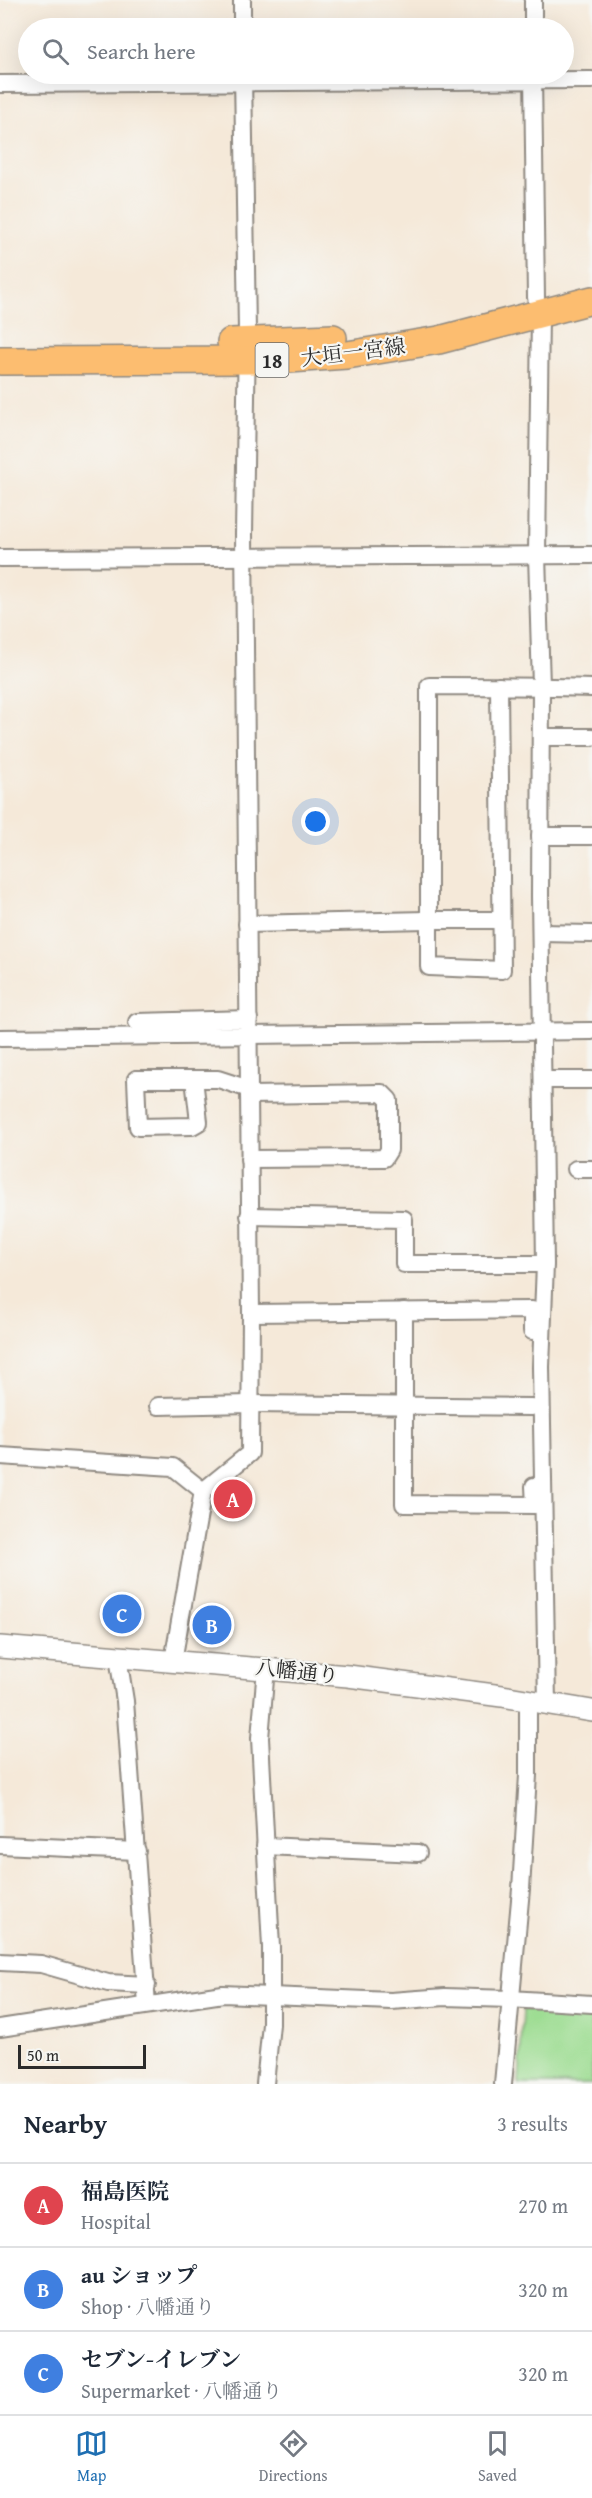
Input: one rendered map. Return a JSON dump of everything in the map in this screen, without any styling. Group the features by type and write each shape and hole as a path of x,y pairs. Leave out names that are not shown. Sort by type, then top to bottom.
{"main road":[{"name":"大垣一宮線","path":"538,306 592,282"},
{"name":"大垣一宮線","path":"0,362 246,350 592,300"},
{"name":"大垣一宮線","path":"0,343 246,350"}],"street":[{"path":"242,0 242,18"},
{"path":"532,0 533,18"},
{"path":"574,79 592,80"},
{"path":"0,84 18,83"},
{"path":"173,1662 203,1491 250,1453 243,84"},
{"path":"503,2084 521,1889 528,1775 538,1703 541,1367 545,1263 540,836 541,687 537,555 538,306 534,84"},
{"path":"0,558 592,555"},
{"path":"499,687 502,970 429,967 427,920 429,687 499,687 541,687 592,688"},
{"path":"541,737 592,737"},
{"path":"540,836 592,836"},
{"path":"247,924 501,920"},
{"path":"541,933 592,934"},
{"path":"136,1022 249,1027 592,1031"},
{"path":"0,1038 249,1027"},
{"path":"194,1079 199,1122 192,1126 138,1127 136,1079 194,1079 218,1079 249,1092 382,1093 389,1100 389,1150 384,1158 249,1159"},
{"path":"544,1080 592,1080"},
{"path":"249,1216 404,1219 404,1264 545,1263"},
{"path":"251,1313 404,1311 532,1310 531,1407 534,1504 404,1504 404,1311"},
{"path":"158,1406 250,1404 531,1407"},
{"path":"0,1456 173,1467 203,1491"},
{"name":"八幡通り","path":"0,1647 266,1668 360,1678 592,1711"},
{"path":"118,1658 125,1701 147,2005"},
{"path":"266,1668 260,1738 271,1947 271,1997 266,2084"},
{"path":"0,1845 137,1851"},
{"path":"265,1846 418,1853"},
{"path":"0,1962 41,1964 108,1983 147,1985"},
{"path":"0,2028 53,2022 224,1994 391,2001 445,1997 592,2004"}],"green space":[{"path":"523,2009 592,2012 592,2084 519,2084"}],"place":[{"name":"福島医院","path":"233,1499"},
{"name":"セブン-イレブン","path":"122,1614"},
{"name":"au ショップ","path":"212,1625"}]}
